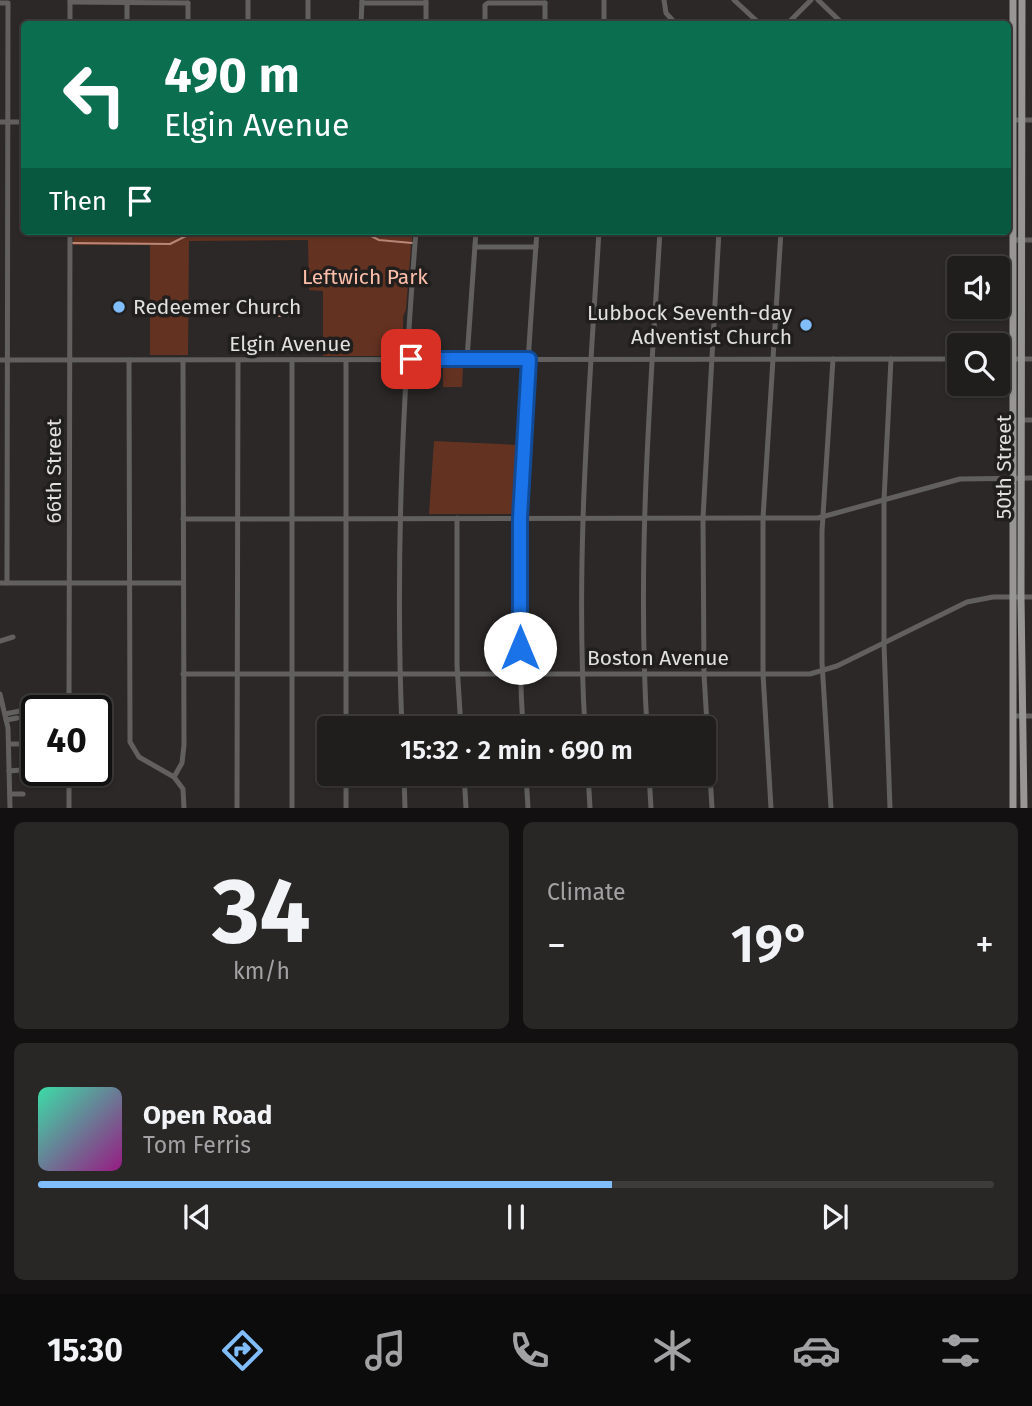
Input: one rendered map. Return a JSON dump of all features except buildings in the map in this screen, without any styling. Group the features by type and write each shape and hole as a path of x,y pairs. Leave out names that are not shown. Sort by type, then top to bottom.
{"main road":[{"name":"50th Street","path":"1011,80 1013,0"},
{"name":"50th Street","path":"1013,807 1017,597 1017,240 1022,0"},
{"name":"50th Street","path":"1011,137 1017,240"},
{"name":"50th Street","path":"1017,359 1021,420 1017,478"},
{"name":"50th Street","path":"1017,597 1024,807"}],"street":[{"path":"248,0 248,21"},
{"path":"308,0 308,21"},
{"path":"604,0 604,21"},
{"path":"664,0 666,13 673,21"},
{"path":"734,0 757,21"},
{"path":"790,21 811,0"},
{"path":"818,0 840,21"},
{"path":"70,21 70,1 188,2 188,21"},
{"path":"361,21 362,2 426,2 426,21"},
{"path":"485,21 485,5 488,3 545,2 545,21"},
{"path":"0,3 8,3 4,122 4,583 183,583"},
{"path":"127,3 127,21"},
{"path":"1011,120 1032,120"},
{"name":"66th Street","path":"69,695 70,235"},
{"path":"402,716 400,518 406,359 416,235"},
{"path":"467,359 476,235"},
{"path":"522,716 520,518 537,235"},
{"path":"584,716 582,518 599,235"},
{"path":"646,716 643,674 643,518 660,235"},
{"path":"712,807 704,674 704,518 719,235"},
{"path":"771,807 763,674 763,518 781,235"},
{"path":"1017,240 1032,240"},
{"path":"475,247 536,247"},
{"path":"346,359 346,716"},
{"path":"831,807 823,672 822,518 833,359"},
{"path":"891,359 884,500 884,644 891,807"},
{"name":"Elgin Avenue","path":"3,360 947,359"},
{"path":"1010,359 1032,359"},
{"path":"129,360 130,742 139,757 174,777 183,789 184,807"},
{"path":"174,777 183,757 183,360"},
{"path":"237,807 238,360"},
{"path":"292,360 292,807"},
{"path":"1021,420 1032,420"},
{"path":"183,519 822,518 960,479 1032,478"},
{"path":"457,518 460,716"},
{"name":"Boston Avenue","path":"183,674 823,672 967,602 981,598 1032,597"},
{"path":"0,641 13,637"},
{"path":"0,694 8,728 10,807 19,806"},
{"path":"6,717 20,710"},
{"path":"1013,716 1032,716"},
{"path":"6,717 17,718"},
{"path":"8,728 18,727"},
{"path":"9,750 20,750 9,750"},
{"path":"9,771 21,770"},
{"path":"69,786 69,807"},
{"path":"345,807 346,786"},
{"path":"404,786 405,807"},
{"path":"465,786 466,807"},
{"path":"527,786 528,807"},
{"path":"589,786 590,807"},
{"path":"650,786 652,807"},
{"path":"10,792 21,791"}],"green space":[{"name":"Leftwich Park","path":"74,235 412,235 412,241 409,243 411,246 406,309 403,317 403,353 398,356 323,356 323,291 309,290 308,240 189,241 188,355 150,355 150,245 73,245"},
{"path":"443,367 463,367 462,387 443,387"},
{"path":"434,441 520,445 515,514 429,514"}],"shaded area":[{"path":"274,303 281,303 281,309 292,309 292,316 262,316 262,309 273,309"}],"waterway":[{"path":"73,243 170,244 188,235"},
{"path":"369,235 379,240 412,243"}],"place":[{"name":"Redeemer Church","path":"119,307"},
{"name":"Lubbock Seventh-day Adventist Church","path":"806,325"}],"route":[{"path":"411,359 529,359 520,518 520,648"}]}
